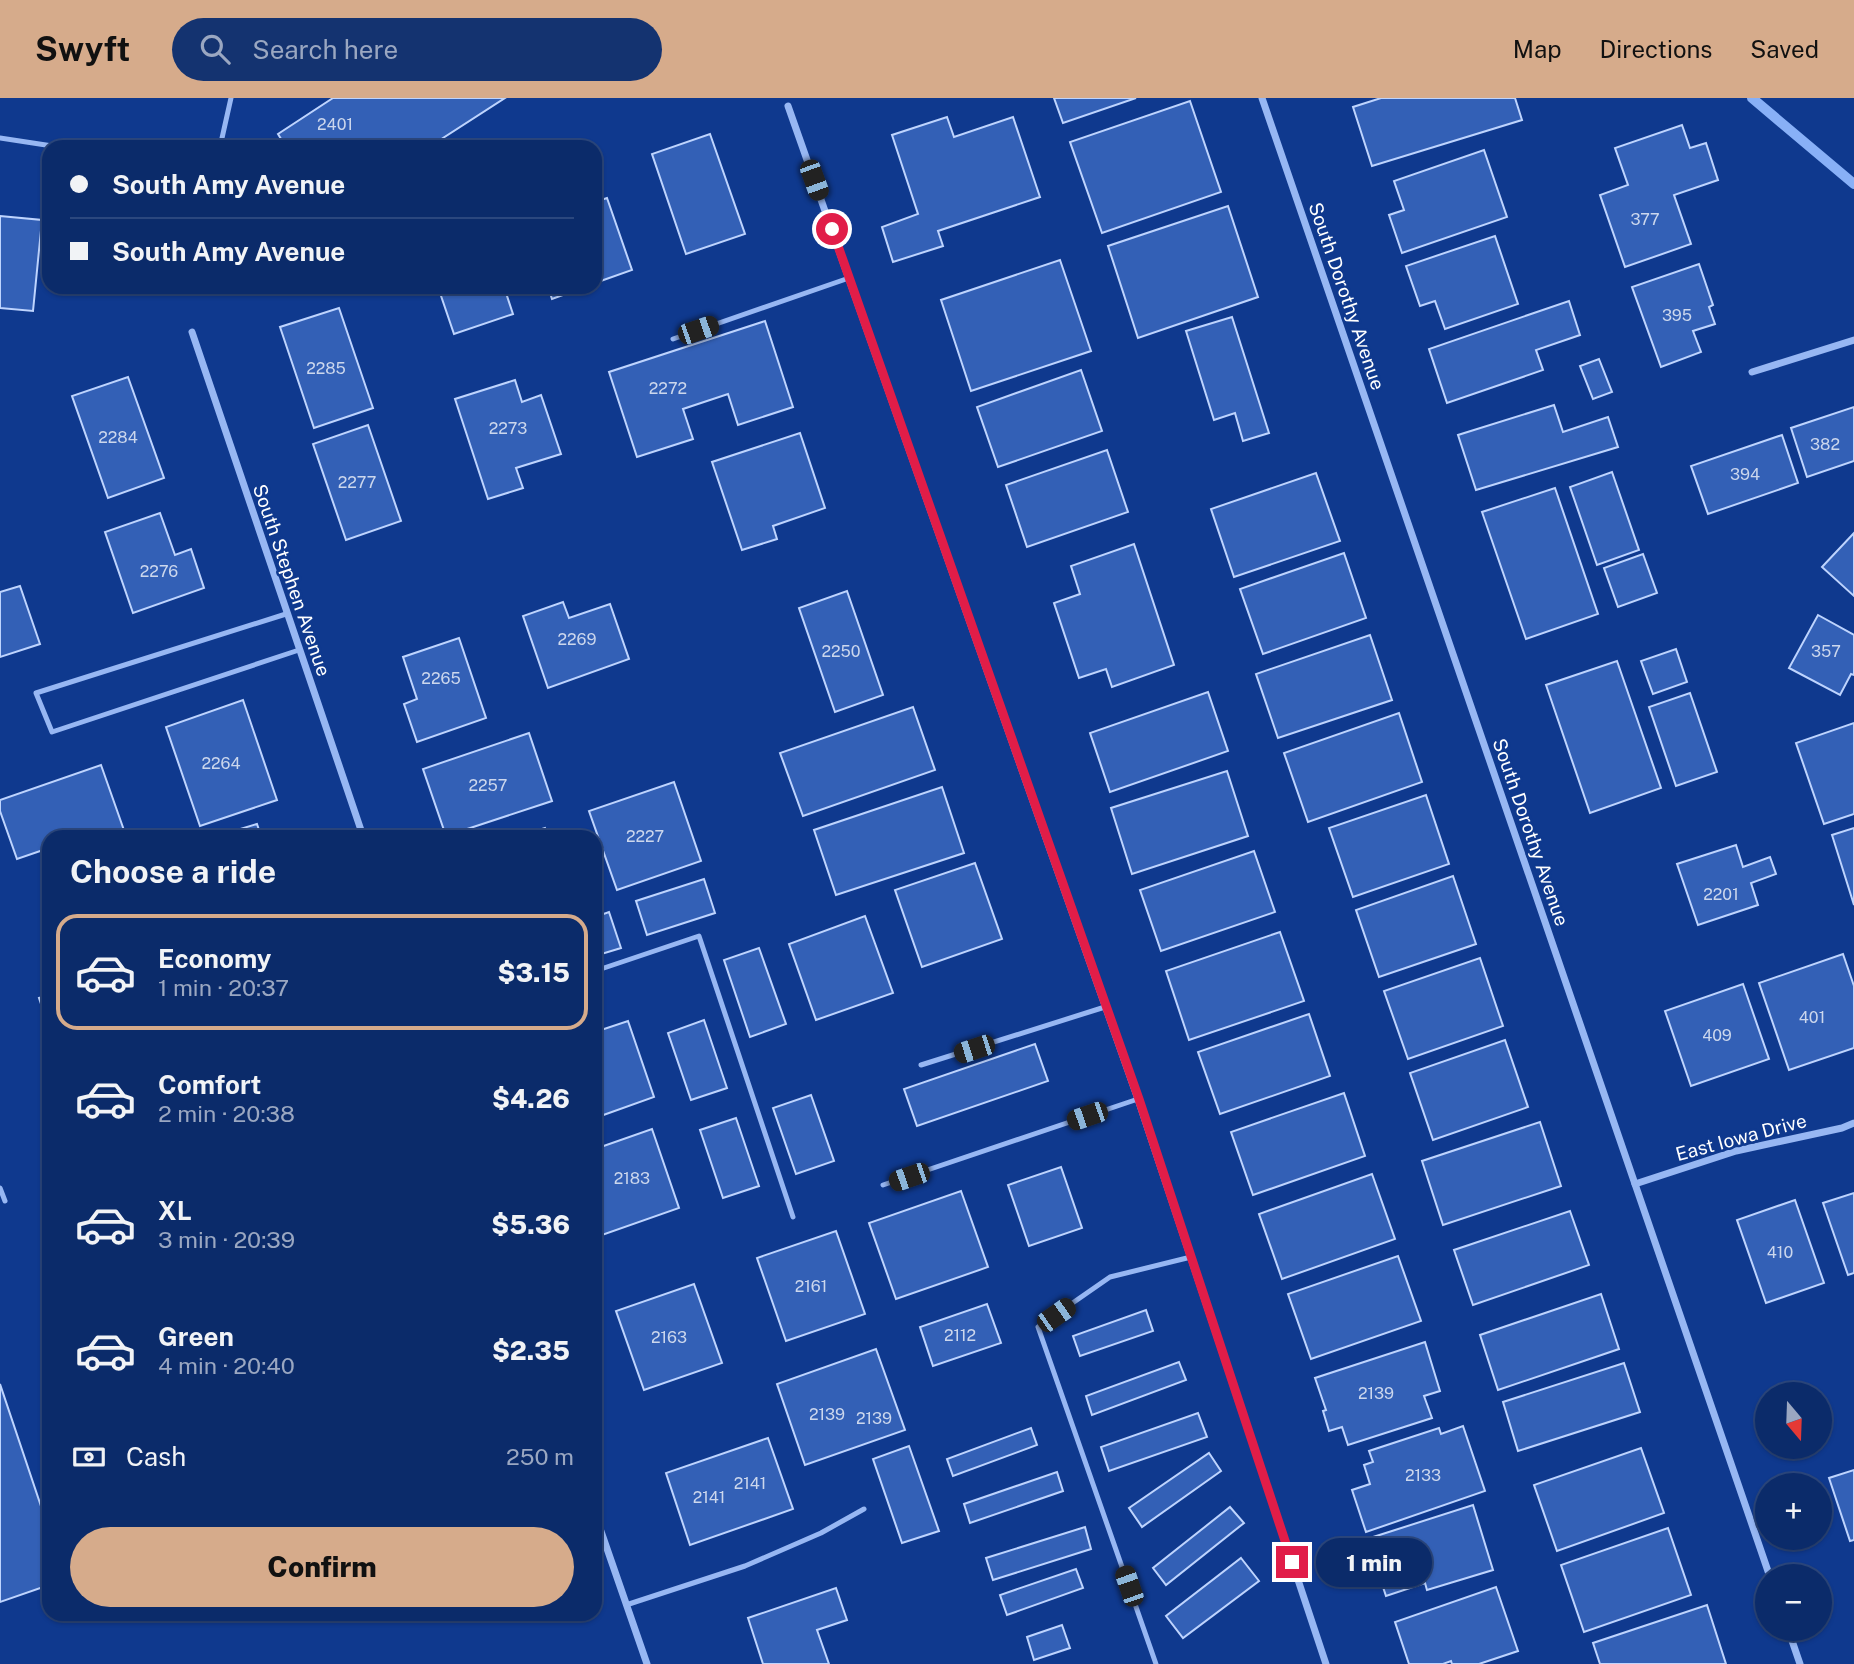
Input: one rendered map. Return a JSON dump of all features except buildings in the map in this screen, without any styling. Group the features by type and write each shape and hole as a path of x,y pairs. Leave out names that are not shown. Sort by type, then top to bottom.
{"street":[{"name":"South Dorothy Avenue","path":"1262,98 1766,1564"},
{"path":"788,106 1139,1099 1326,1664"},
{"name":"South Stephen Avenue","path":"192,332 361,830"},
{"path":"1752,372 1854,340"},
{"name":"East Iowa Drive","path":"1635,1184 1736,1151 1854,1123"},
{"path":"602,1535 647,1664"},
{"path":"1792,1641 1800,1664"}],"lane":[{"path":"222,140 231,98"},
{"path":"0,138 42,144"},
{"path":"673,339 849,278"},
{"path":"286,614 36,693 52,732 299,650"},
{"path":"602,969 699,936 793,1217"},
{"path":"921,1065 1105,1007"},
{"path":"883,1185 1139,1099"},
{"path":"0,1188 5,1201"},
{"path":"1156,1664 1038,1327 1110,1277 1192,1257"},
{"path":"626,1605 746,1566 821,1533 864,1509"}],"waterway":[{"path":"1752,98 1854,184"}],"route":[{"path":"832,229 1139,1099 1292,1562"}]}
